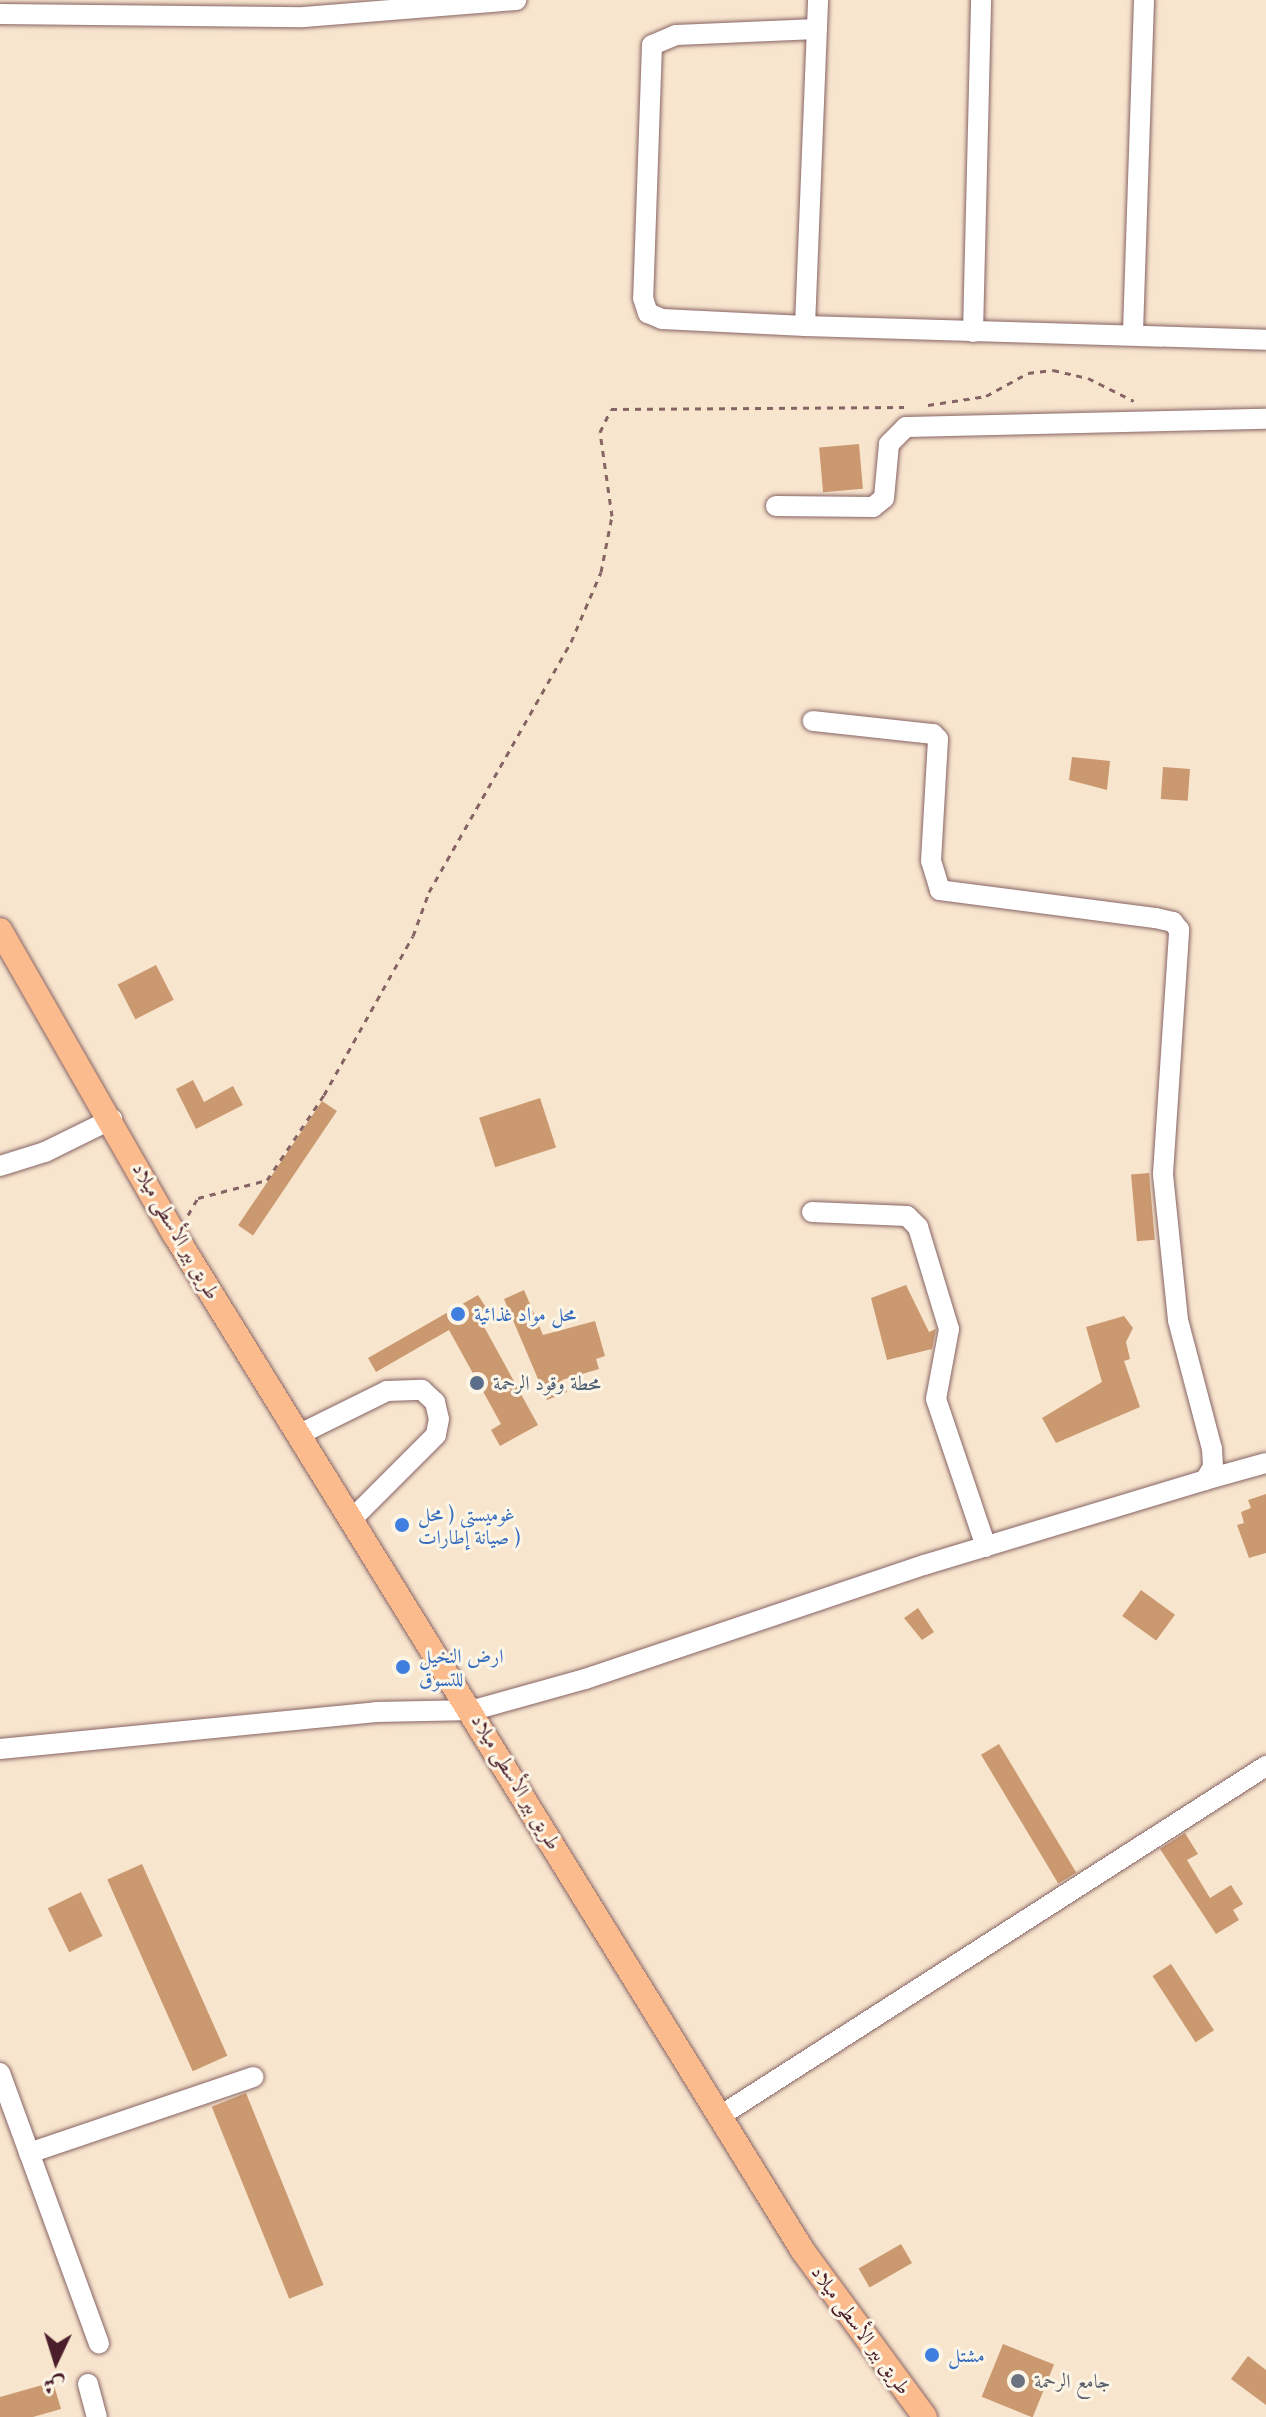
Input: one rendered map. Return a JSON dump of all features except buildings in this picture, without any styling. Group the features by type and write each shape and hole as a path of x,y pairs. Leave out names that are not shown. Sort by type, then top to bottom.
{"main road":[{"name":"طريق بير الأسطى ميلاد","path":"0,930 112,1119 175,1235 474,1710 803,2251 925,2417"}],"street":[{"path":"0,14 304,17 516,0"},
{"path":"805,326 818,0"},
{"path":"973,332 981,0"},
{"path":"1133,332 1144,0"},
{"path":"817,29 676,35 652,45 648,56 645,308 662,319 973,332 1133,332 1266,340"},
{"path":"776,506 873,507 884,498 889,444 906,427 1266,419"},
{"path":"813,721 933,734 938,739 931,861 940,890 1155,918 1173,922 1179,930 1163,1174 1178,1320 1212,1449 1213,1467 1205,1480"},
{"path":"0,1166 45,1152 112,1119"},
{"path":"812,1212 907,1216 918,1227 949,1329 936,1399 986,1547"},
{"path":"300,1434 387,1391 422,1390 435,1402 439,1419 436,1435 353,1518"},
{"path":"0,1749 376,1712 474,1710 585,1679 986,1547 1266,1463"},
{"path":"720,2116 1266,1766"},
{"path":"0,2073 99,2343"},
{"path":"29,2153 254,2077"},
{"path":"88,2384 97,2417"}],"path":[{"path":"175,1235 198,1198 267,1180 324,1095 413,936 429,892 571,642 601,572 612,516 600,432 611,409 948,404 986,396 1028,373 1053,370 1088,378 1138,402"}],"place":[{"name":"محل مواد غذائية","path":"458,1314"},
{"name":"محطة وقود الرحمة","path":"477,1383"},
{"name":"غوميستي ( محل صيانة إطارات )","path":"402,1525"},
{"name":"ارض النخيل للتسوق","path":"403,1667"},
{"name":"مشتل","path":"932,2355"},
{"name":"جامع الرحمة","path":"1018,2381"}]}
